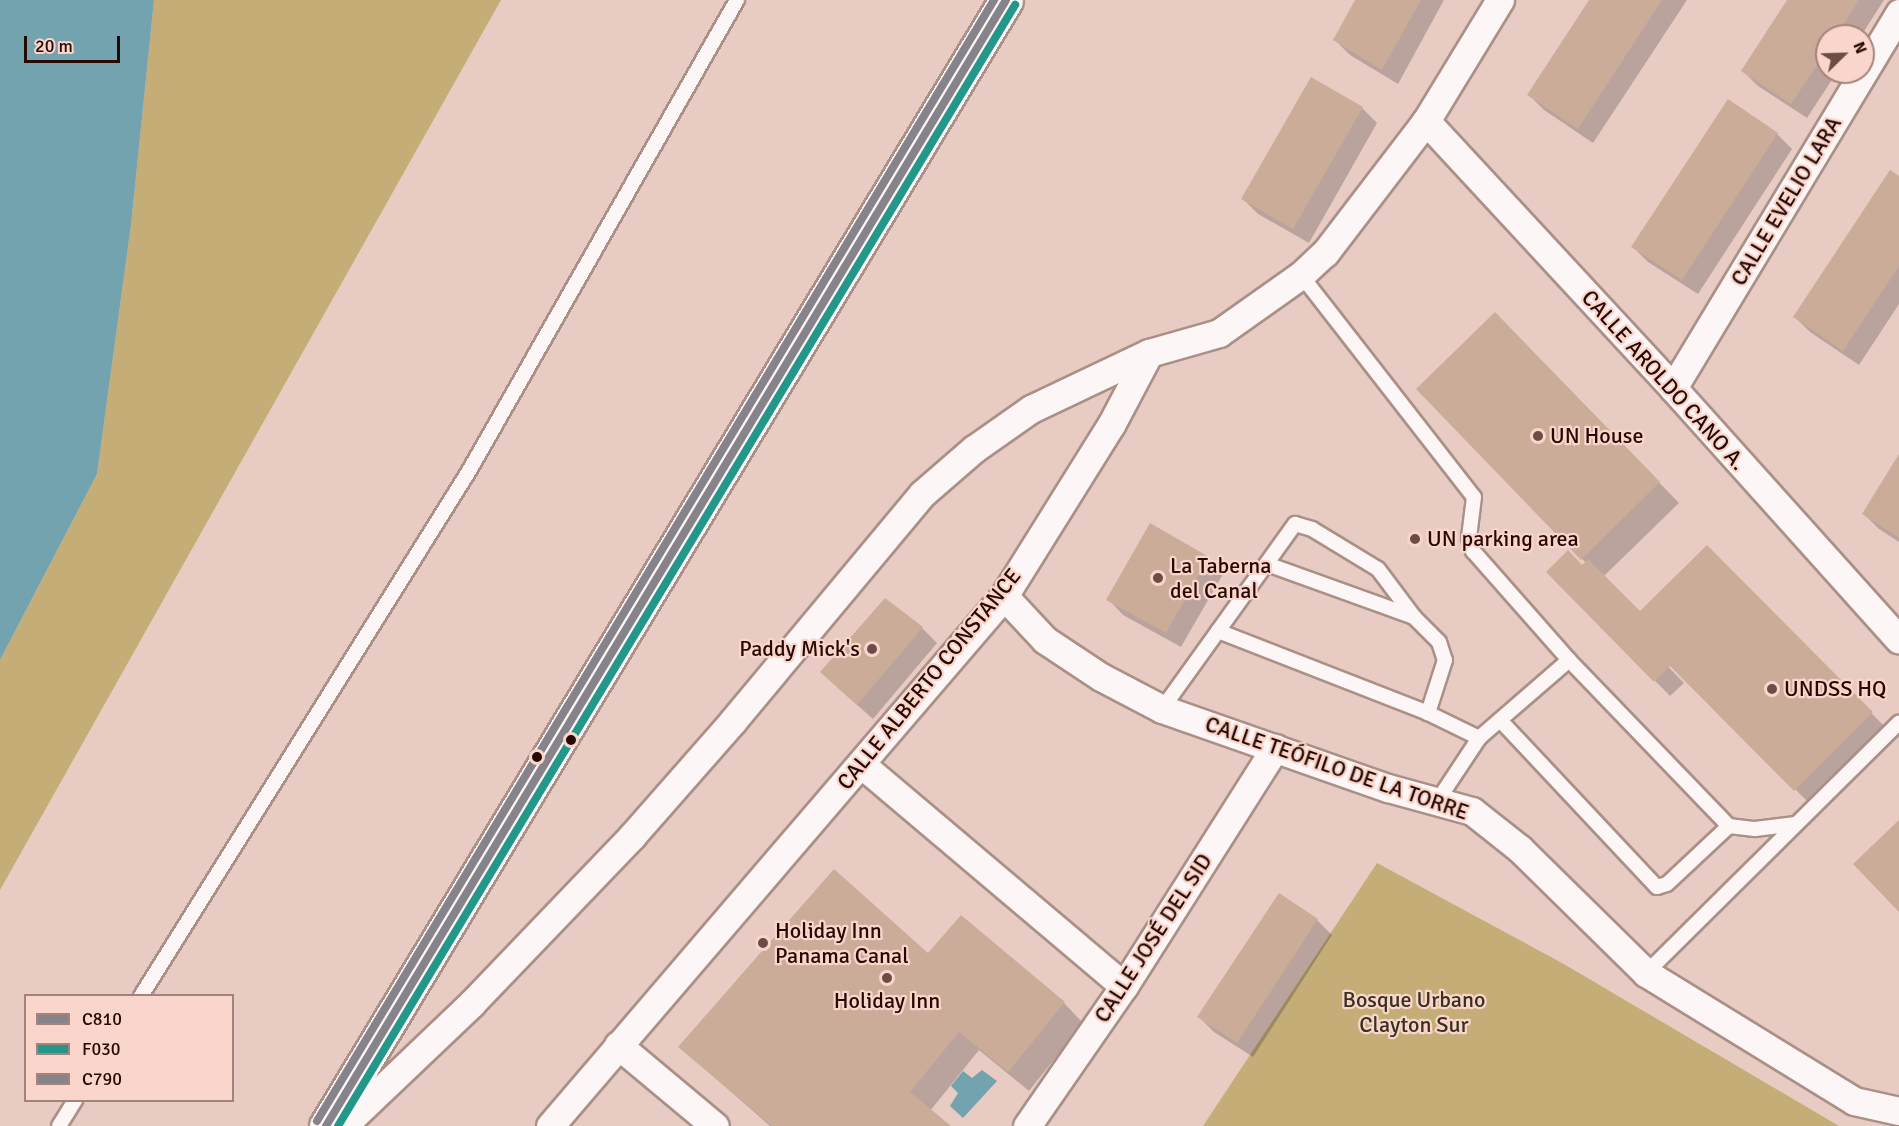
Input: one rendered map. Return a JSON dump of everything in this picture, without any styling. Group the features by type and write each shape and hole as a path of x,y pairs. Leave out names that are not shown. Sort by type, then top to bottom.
{"main road":[{"path":"326,1126 1006,0"}],"street":[{"path":"343,1126 471,1004 632,836 732,722 922,494 974,449 1031,409 1149,353 1219,333 1301,275 1325,253 1426,121 1500,0"},
{"name":"CALLE EVELIO LARA","path":"1672,388 1899,13"},
{"name":"CALLE AROLDO CANO A.","path":"1426,121 1672,388 1899,640"},
{"name":"CALLE ALBERTO CONSTANCE","path":"550,1126 1004,596 1111,425 1149,353"},
{"name":"CALLE TEÓFILO DE LA TORRE","path":"1004,596 1045,640 1101,677 1162,709 1388,788 1472,811 1520,849 1646,973 1854,1101 1899,1111"},
{"name":"CALLE JOSÉ DEL SID","path":"1027,1126 1124,986 1275,748"},
{"path":"861,764 1124,986"},
{"path":"618,1046 715,1126"}],"lane":[{"path":"142,994 469,471 738,0"},
{"path":"1301,275 1474,497 1469,538 1473,551 1569,660 1729,826 1755,829 1796,824"},
{"path":"1162,709 1295,524 1312,528 1378,569 1414,616 1439,642 1445,660 1428,713"},
{"path":"1266,564 1414,616"},
{"path":"1218,631 1428,713 1479,738"},
{"path":"1438,800 1479,738 1569,660"},
{"path":"1500,720 1657,887 1667,884 1729,826"},
{"path":"1646,973 1899,723"},
{"path":"59,1126 74,1102"}],"green space":[{"path":"154,0 501,0 0,890 0,660 97,474 131,225"},
{"name":"Bosque Urbano Clayton Sur","path":"1377,863 1562,963 1839,1126 1203,1126"}],"water":[{"path":"0,0 154,0 131,225 97,474 0,660"},
{"path":"982,1070 997,1081 963,1118 950,1106 958,1093 951,1086 963,1071 972,1078"}],"building":[{"path":"1355,0 1421,0 1382,70 1333,40"},
{"path":"1589,0 1662,0 1578,129 1527,95"},
{"path":"1787,0 1859,0 1844,24 1815,24 1815,68 1791,104 1741,71"},
{"path":"1311,77 1363,107 1293,229 1241,199"},
{"path":"1728,99 1778,133 1682,280 1631,247"},
{"path":"1890,170 1899,176 1899,266 1843,351 1793,317"},
{"name":"UN House","path":"1495,312 1660,482 1581,560 1416,389"},
{"path":"1899,454 1899,538 1862,514"},
{"name":"La Taberna del Canal","path":"1150,523 1209,557 1166,633 1106,600"},
{"name":"UNDSS HQ","path":"1707,545 1873,712 1794,791 1670,666 1654,682 1546,572 1568,550 1582,565 1588,559 1640,611"},
{"name":"Paddy Mick's","path":"885,598 923,627 857,705 820,672"},
{"path":"1899,820 1899,912 1853,864"},
{"name":"Holiday Inn","path":"834,869 928,953 961,915 1065,1002 1008,1072 959,1032 910,1092 951,1126 772,1126 678,1047"},
{"path":"1279,893 1318,919 1237,1043 1197,1017"}],"transit line":[{"name":"C790","path":"317,1121 994,0"},
{"name":"C810","path":"326,1126 1006,0"},
{"name":"F030","path":"338,1126 1015,5"}],"place":[{"name":"UN House","path":"1538,436"},
{"name":"UN parking area","path":"1415,539"},
{"name":"La Taberna del Canal","path":"1158,578"},
{"name":"Paddy Mick's","path":"872,649"},
{"name":"UNDSS HQ","path":"1772,689"},
{"name":"Holiday Inn Panama Canal","path":"763,943"},
{"name":"Holiday Inn","path":"887,978"}]}
